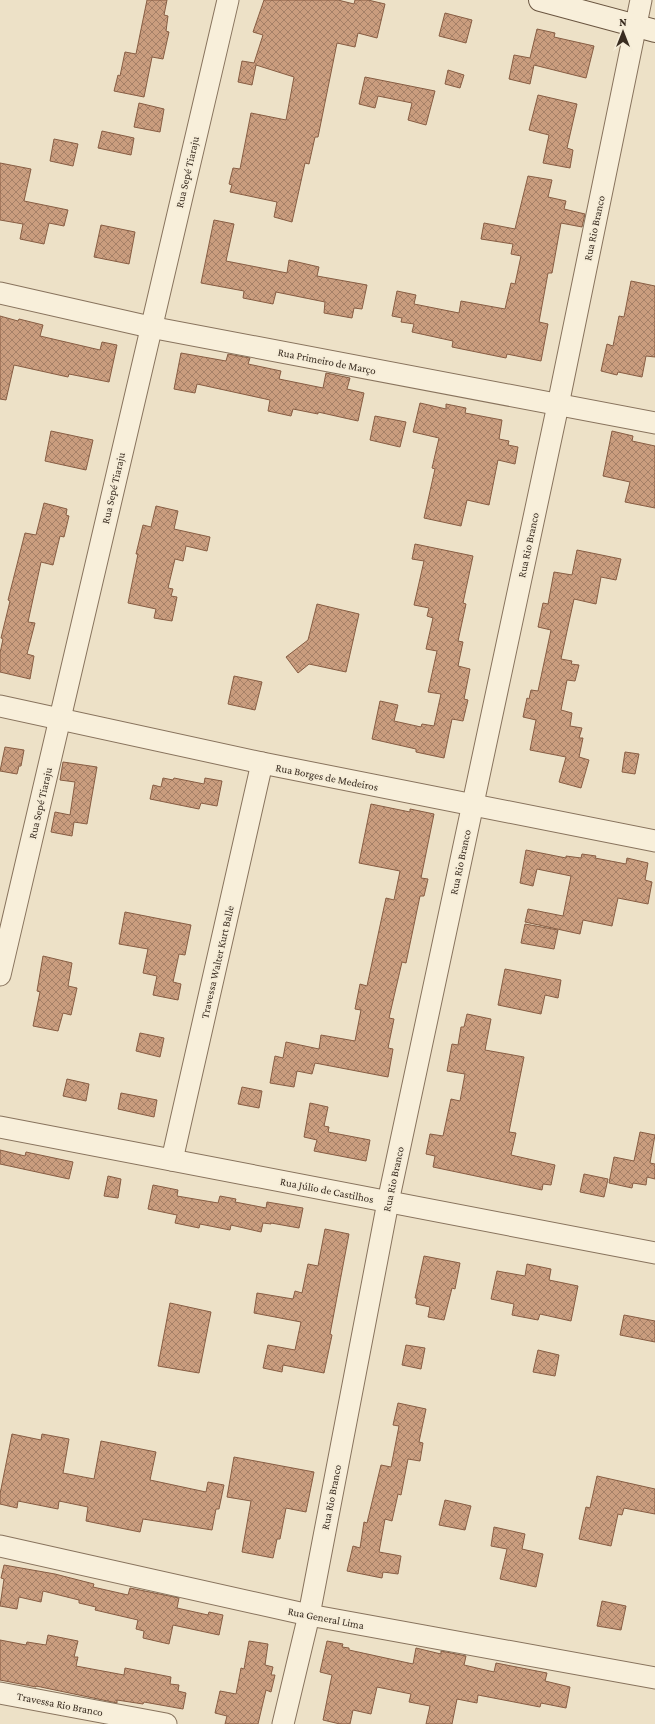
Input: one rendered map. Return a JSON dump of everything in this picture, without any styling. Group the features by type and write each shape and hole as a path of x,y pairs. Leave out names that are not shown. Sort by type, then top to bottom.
{"street":[{"name":"Rua Sepé Tiaraju","path":"0,975 150,327 228,0"},
{"path":"540,0 645,28"},
{"name":"Rua Rio Branco","path":"283,1724 309,1615 388,1202 472,806 558,405 645,28 641,0"},
{"name":"Rua Primeiro de Março","path":"0,293 150,327 655,423"},
{"name":"Rua Borges de Medeiros","path":"0,706 262,763 472,806 655,841"},
{"name":"Travessa Walter Kurt Balle","path":"172,1160 262,763"},
{"name":"Rua Júlio de Castilhos","path":"0,1127 655,1253"},
{"name":"Rua General Lima","path":"0,1546 309,1615 655,1678"},
{"name":"Travessa Rio Branco","path":"0,1693 166,1724"}],"building":[{"path":"147,0 167,0 164,15 168,16 166,31 169,32 163,59 152,57 144,97 114,91 118,75 120,76 125,52 136,54"},
{"path":"264,0 338,0 354,4 355,0 368,0 385,4 377,38 358,33 355,47 337,43 318,137 315,137 309,164 305,163 292,222 274,217 277,202 230,192 232,185 229,184 233,168 240,169 251,113 286,120 294,77 256,65 252,85 238,82 242,61 254,63 263,35 253,32"},
{"path":"445,13 472,20 466,43 439,36"},
{"path":"537,29 555,33 554,37 594,46 586,78 534,65 530,84 509,79 514,55 530,58"},
{"path":"448,70 464,75 460,88 445,84"},
{"path":"365,77 435,91 426,125 408,120 412,103 378,96 375,108 359,104"},
{"path":"538,95 577,104 567,148 573,150 570,168 543,163 549,135 529,130"},
{"path":"139,103 164,109 160,132 134,127"},
{"path":"102,131 134,138 131,155 98,148"},
{"path":"54,139 78,144 73,166 50,161"},
{"path":"0,163 31,169 24,201 68,210 64,226 49,223 44,244 20,239 23,224 0,220"},
{"path":"528,176 552,180 548,197 566,201 564,209 585,214 582,227 561,223 552,273 548,273 539,322 548,324 541,361 507,354 506,358 452,347 453,341 412,332 414,324 401,322 402,318 392,316 397,291 416,295 414,304 459,313 461,301 505,309 511,283 515,284 521,256 511,254 513,244 481,239 484,223 515,229"},
{"path":"214,220 234,224 226,261 287,273 289,260 319,267 317,276 367,285 362,309 354,308 352,318 324,313 325,302 276,292 273,304 243,298 244,291 201,283"},
{"path":"101,225 135,232 129,264 94,257"},
{"path":"631,281 655,286 655,357 646,356 642,377 618,372 617,375 601,371 607,344 613,346 619,316 624,317"},
{"path":"0,316 18,321 19,319 43,325 40,336 100,350 102,342 117,345 109,382 69,374 68,377 14,365 6,400 0,399"},
{"path":"181,353 226,361 228,354 250,358 248,364 281,371 279,379 323,388 326,373 350,378 347,389 364,393 358,421 318,412 318,414 293,409 291,416 268,411 270,400 197,384 195,393 174,389"},
{"path":"420,403 446,409 446,404 466,408 465,413 502,420 499,439 509,441 508,445 518,447 515,464 498,460 489,505 467,500 461,526 424,518 435,469 432,468 439,438 413,432"},
{"path":"375,416 406,422 400,447 370,440"},
{"path":"51,431 93,440 86,470 45,461"},
{"path":"612,431 633,436 632,441 655,446 655,508 625,502 630,482 603,476"},
{"path":"44,503 67,509 66,515 69,516 64,537 60,536 53,565 41,562 28,622 35,623 27,654 34,656 30,679 0,672 0,653 3,639 1,638 10,601 8,600 25,533 36,535"},
{"path":"156,506 178,511 174,529 210,537 207,551 186,546 183,561 175,559 168,588 173,589 171,596 177,597 172,621 154,618 156,609 128,603 138,554 136,554 143,525 151,527"},
{"path":"415,544 473,556 463,603 466,604 458,641 463,642 458,666 470,669 464,699 468,700 463,721 452,719 444,758 416,752 416,749 372,739 380,701 398,705 394,721 421,727 422,724 434,726 441,694 428,692 437,651 426,649 433,618 427,616 429,608 414,605 424,561 412,559"},
{"path":"577,550 621,559 616,580 601,577 596,604 574,599 561,659 572,661 571,664 579,665 575,681 567,680 561,710 572,713 570,726 582,728 579,738 583,738 579,757 589,760 581,788 559,782 566,757 530,750 536,720 523,717 527,698 529,699 531,690 538,691 551,630 538,627 543,603 548,604 554,572 572,575"},
{"path":"317,604 359,614 346,672 309,664 298,673 286,657 308,640"},
{"path":"234,676 262,682 255,710 228,704"},
{"path":"5,747 24,750 21,766 19,766 17,774 0,771"},
{"path":"625,752 639,754 635,774 622,772"},
{"path":"63,762 97,767 87,824 74,822 72,836 51,832 55,812 70,815 75,782 60,780"},
{"path":"163,778 173,780 174,778 204,784 205,778 222,781 217,806 201,803 199,809 150,799 153,785 161,787"},
{"path":"371,804 410,812 410,809 434,814 421,878 428,879 424,896 420,896 406,963 402,962 389,1018 394,1019 388,1048 393,1049 388,1077 315,1063 312,1074 297,1071 294,1087 270,1083 275,1056 283,1058 286,1042 319,1049 321,1035 355,1041 361,1010 355,1009 360,984 367,986 386,898 394,900 400,871 359,863"},
{"path":"526,850 566,858 566,856 581,858 582,854 626,864 627,858 648,863 645,880 652,882 648,904 618,898 612,926 583,920 580,934 525,922 528,909 563,916 571,876 537,869 533,886 520,883"},
{"path":"125,912 191,925 185,955 179,954 173,982 181,984 178,1000 153,995 157,976 143,973 148,949 119,944"},
{"path":"525,924 558,930 554,949 521,943"},
{"path":"43,956 72,963 68,986 77,988 71,1015 63,1013 58,1031 33,1026 40,992 37,991"},
{"path":"505,969 561,980 558,998 545,995 541,1014 498,1005"},
{"path":"467,1014 491,1019 485,1050 524,1057 509,1132 516,1133 511,1155 555,1165 551,1185 543,1184 542,1190 433,1167 435,1156 426,1154 430,1134 443,1136 451,1099 460,1101 465,1074 447,1071 452,1044 458,1045 461,1027 464,1027"},
{"path":"140,1033 164,1038 160,1057 136,1051"},
{"path":"67,1079 89,1084 86,1101 63,1096"},
{"path":"242,1087 262,1091 259,1108 238,1104"},
{"path":"121,1093 157,1100 154,1117 118,1109"},
{"path":"310,1103 328,1107 324,1126 329,1127 328,1132 370,1140 366,1161 314,1151 317,1140 304,1137"},
{"path":"640,1132 655,1135 650,1163 655,1164 655,1179 647,1177 646,1185 633,1183 632,1188 609,1183 614,1157 634,1161"},
{"path":"0,1150 25,1156 26,1152 73,1162 69,1179 0,1164"},
{"path":"584,1174 608,1179 604,1197 580,1192"},
{"path":"108,1176 121,1179 118,1198 104,1196"},
{"path":"153,1185 178,1190 177,1196 218,1203 220,1196 236,1199 235,1202 266,1208 267,1202 303,1208 299,1228 263,1223 261,1232 231,1225 230,1230 200,1224 199,1228 175,1223 177,1215 148,1209"},
{"path":"325,1229 349,1234 324,1373 283,1365 282,1372 263,1368 268,1345 295,1350 301,1322 254,1313 257,1293 293,1299 295,1291 302,1293 308,1264 318,1266"},
{"path":"424,1256 460,1263 455,1289 452,1288 444,1320 428,1317 430,1307 416,1304 417,1298 415,1298"},
{"path":"527,1264 551,1269 549,1280 578,1286 571,1321 540,1314 538,1320 512,1315 514,1304 491,1299 497,1271 525,1276"},
{"path":"170,1303 211,1312 199,1373 158,1366"},
{"path":"624,1315 655,1321 655,1342 620,1335"},
{"path":"406,1345 425,1348 421,1369 402,1365"},
{"path":"538,1350 559,1355 555,1376 533,1372"},
{"path":"398,1403 426,1409 419,1442 423,1443 420,1461 408,1459 401,1495 398,1494 392,1521 385,1519 379,1552 401,1556 398,1574 383,1572 382,1578 347,1571 353,1546 360,1548 364,1522 367,1523 381,1465 391,1467 399,1426 393,1425"},
{"path":"12,1434 41,1440 42,1434 69,1439 63,1473 94,1479 101,1441 156,1452 150,1480 206,1492 208,1482 224,1485 219,1509 216,1509 212,1530 143,1519 140,1532 86,1521 88,1507 59,1501 58,1509 18,1501 17,1508 0,1504 0,1494"},
{"path":"234,1457 314,1472 306,1512 286,1508 280,1539 277,1539 273,1558 242,1552 251,1501 227,1497"},
{"path":"597,1476 655,1489 655,1514 624,1508 622,1515 618,1514 611,1546 579,1539 586,1507 590,1508"},
{"path":"445,1500 471,1506 465,1530 439,1525"},
{"path":"494,1527 525,1534 522,1549 543,1554 536,1587 500,1579 507,1549 491,1546"},
{"path":"4,1565 55,1574 94,1584 93,1587 128,1595 130,1588 179,1598 177,1608 208,1615 209,1612 223,1615 219,1635 173,1625 169,1644 143,1638 144,1631 136,1629 138,1620 95,1610 96,1607 79,1603 79,1600 43,1591 41,1602 19,1597 17,1609 0,1606 4,1579 1,1578"},
{"path":"602,1601 626,1606 621,1630 597,1626"},
{"path":"48,1635 78,1641 74,1657 78,1657 76,1666 124,1675 125,1668 171,1677 170,1684 179,1685 178,1691 186,1693 183,1709 144,1702 143,1704 117,1700 117,1703 0,1680 0,1640 26,1645 27,1642 46,1645"},
{"path":"249,1641 268,1644 265,1665 273,1667 271,1675 275,1675 271,1692 266,1690 258,1724 225,1724 227,1716 215,1713 220,1691 236,1694 241,1668 244,1669"},
{"path":"327,1641 343,1644 342,1647 349,1648 349,1650 413,1664 416,1648 441,1654 441,1651 466,1656 464,1665 494,1672 496,1663 547,1673 545,1681 570,1687 566,1708 541,1703 540,1707 478,1695 477,1703 457,1699 452,1724 426,1724 430,1706 409,1702 411,1694 377,1687 371,1714 353,1710 350,1724 340,1724 323,1720 332,1675 320,1672"}]}
